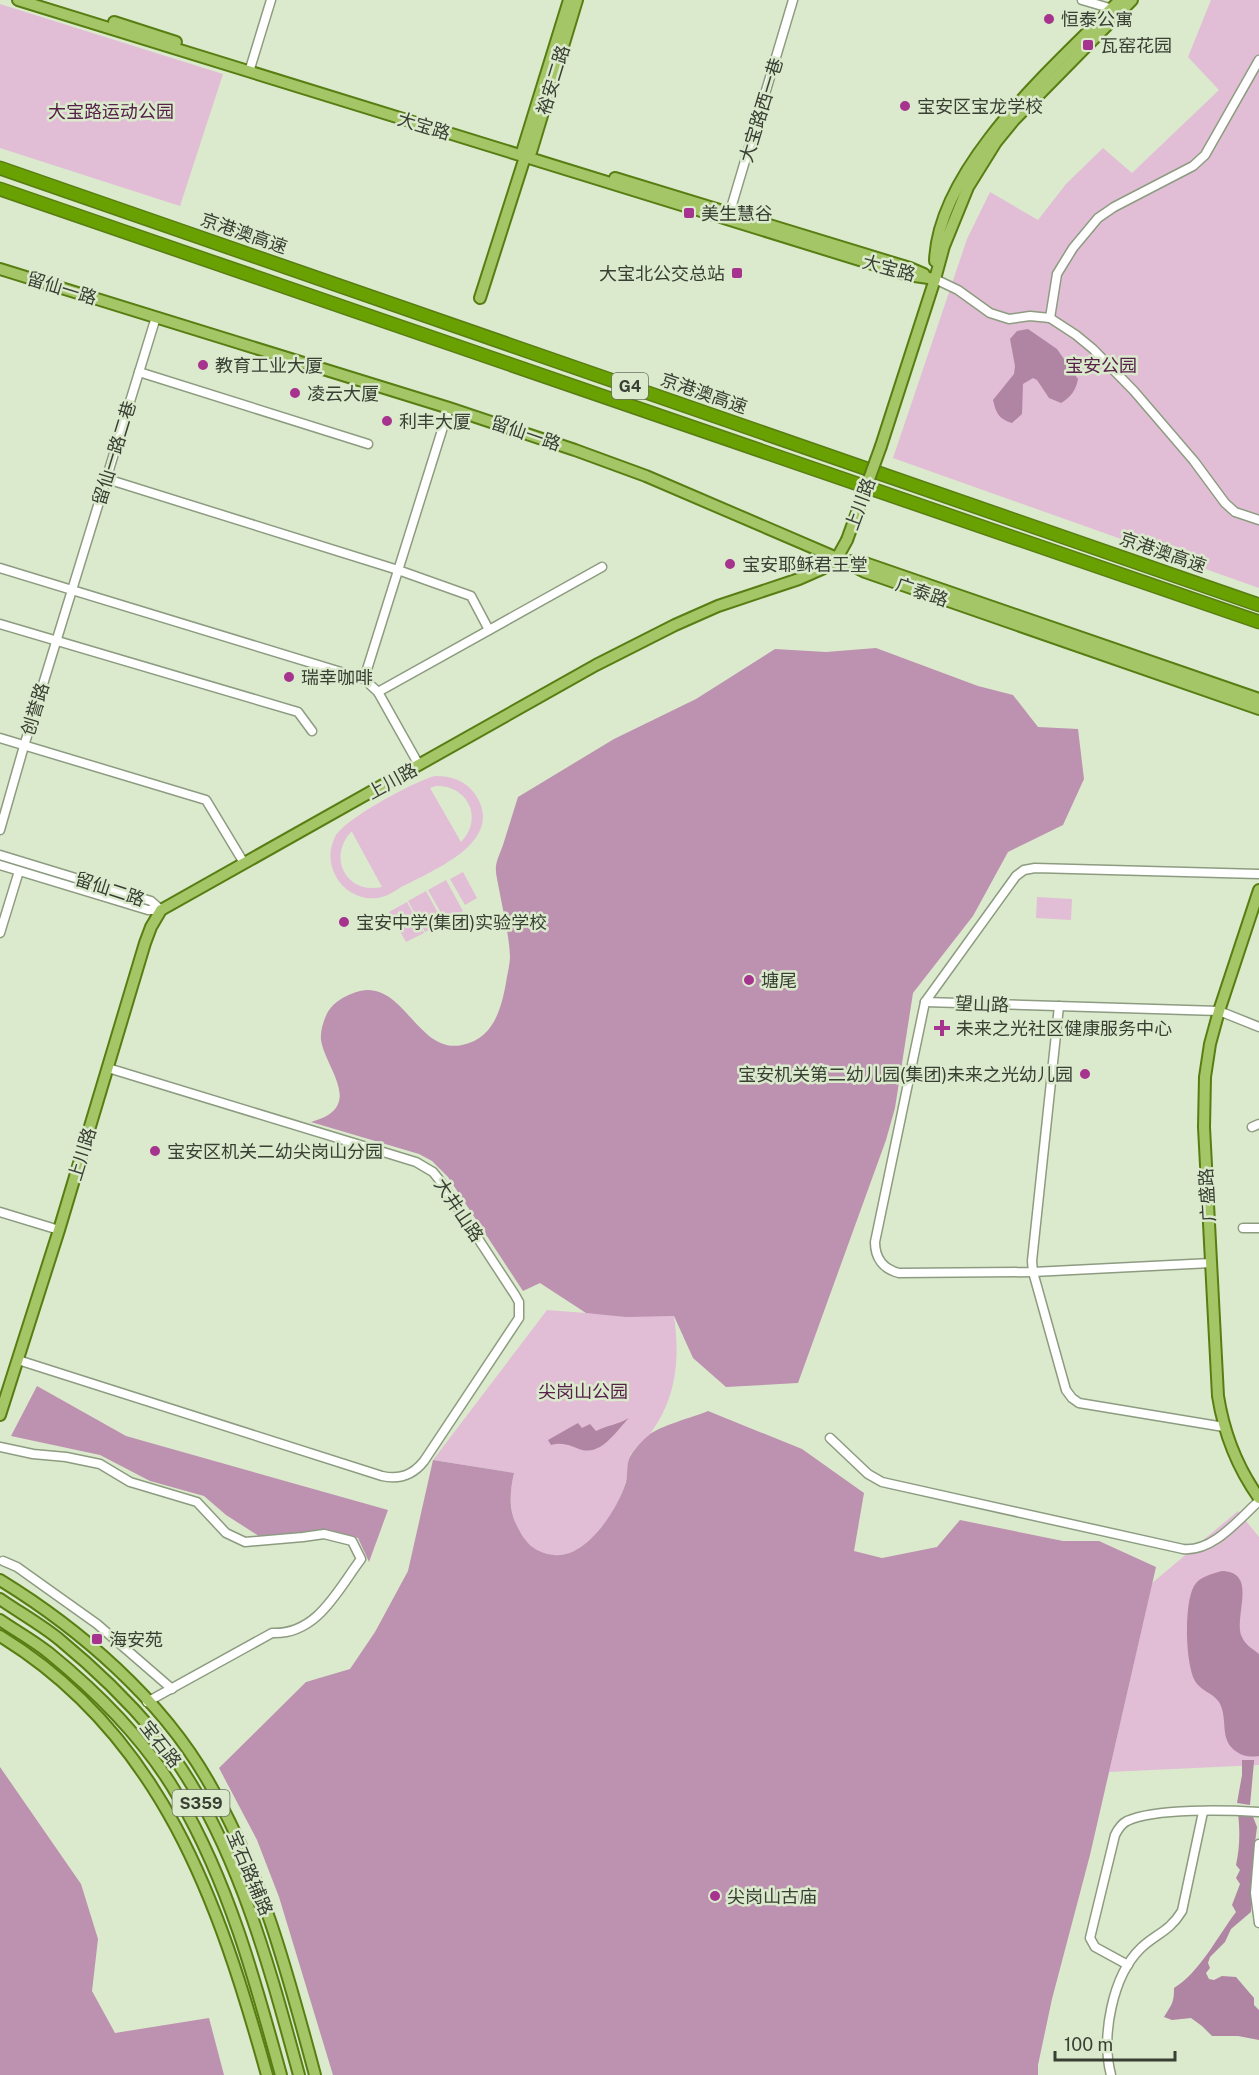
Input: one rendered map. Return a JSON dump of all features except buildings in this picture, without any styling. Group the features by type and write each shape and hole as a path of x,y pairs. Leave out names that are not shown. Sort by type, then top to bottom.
{"highway":[{"name":"京港澳高速","path":"0,168 1259,605"},
{"name":"京港澳高速","path":"0,189 1259,622"}],"main road":[{"name":"大宝路","path":"18,0 250,68 729,216 910,268 935,279"},
{"name":"大宝路","path":"42,0 250,68"},
{"name":"裕安二路","path":"526,153 569,0"},
{"name":"裕安二路","path":"480,298 577,0"},
{"name":"上川路","path":"1116,10 1120,0"},
{"name":"上川路","path":"0,1414 59,1230 145,943 161,910 596,665 718,606 807,576 824,568 837,558 847,540 881,446 954,217 968,187 996,142 1116,10 1132,0"},
{"name":"留仙一路","path":"0,269 449,408 575,450 646,476 837,558"},
{"name":"广泰路","path":"837,558 868,564 1259,699"},
{"name":"广泰路","path":"837,558 865,572 1259,709"},
{"name":"广盛路","path":"1259,890 1219,1011 1207,1060 1204,1094 1218,1396 1224,1427 1241,1470 1259,1500"},
{"name":"宝石路辅路","path":"0,1580 69,1627 121,1673 168,1724 208,1780 265,1904 286,1968 315,2075"},
{"name":"宝石路","path":"0,1599 59,1639 110,1685 156,1734 194,1788 223,1846 250,1909 271,1972 299,2075"},
{"name":"宝石路","path":"0,1620 48,1653 97,1697 142,1745 179,1797 207,1853 233,1914 255,1977 281,2075"},
{"path":"0,1636 39,1663 96,1714 128,1750 174,1820 206,1890 239,1982 267,2075"}],"street":[{"path":"250,68 271,0"},
{"name":"大宝路西一巷","path":"729,216 794,0"},
{"path":"1082,0 1116,10"},
{"path":"1050,318 1057,274 1085,232 1098,218 1114,207 1193,166 1205,155 1259,60"},
{"path":"935,279 958,290 990,313 1017,320 1030,316 1050,318 1093,349 1134,391 1194,461 1225,503 1235,512 1259,520"},
{"name":"留仙一路二巷","path":"73,590 156,317"},
{"path":"139,372 368,444"},
{"path":"364,679 449,408"},
{"path":"107,479 398,570 471,596 489,630"},
{"path":"378,692 602,567"},
{"path":"0,568 364,679 378,692 419,765"},
{"name":"创誉路","path":"0,830 73,590"},
{"path":"0,624 298,712 312,731"},
{"path":"0,738 206,800 244,863"},
{"name":"留仙二路","path":"0,855 151,901 161,910"},
{"name":"留仙二路","path":"0,865 148,910 161,910"},
{"path":"1211,1263 1033,1272 899,1273 886,1268 877,1256 875,1242 925,1002 1016,876 1024,870 1035,868 1259,874"},
{"path":"0,933 19,871"},
{"name":"望山路","path":"925,1002 1219,1011"},
{"path":"1059,1006 1032,1250 1033,1272 1066,1390 1079,1403 1224,1427"},
{"path":"1219,1011 1259,1027"},
{"name":"大井山路","path":"18,1360 390,1478 406,1476 419,1467 519,1318 519,1302 433,1172 416,1162 108,1068"},
{"path":"0,1212 59,1230"},
{"path":"1243,1228 1259,1228"},
{"path":"830,1438 868,1474 882,1482 1183,1549 1198,1548 1212,1542 1259,1500"},
{"path":"0,1447 100,1464 130,1482 197,1502 226,1533 245,1542 303,1538 324,1534 352,1541 361,1559 313,1621 298,1630 272,1633 147,1702"},
{"path":"3,1561 25,1573 97,1624 172,1689"},
{"path":"1111,2075 1107,2052 1108,2024 1117,1988 1128,1965 1142,1947 1166,1931 1182,1911 1203,1812"},
{"path":"1128,1965 1095,1947 1090,1938 1117,1831 1122,1824 1130,1820 1161,1814 1259,1812"},
{"path":"1259,1844 1255,1893 1259,1923"}],"green space":[{"name":"宝安公园","path":"1211,0 1259,0 1259,588 893,458 967,239 990,192 1038,220 1066,184 1103,148 1132,173 1219,90 1188,57"},
{"name":"大宝路运动公园","path":"0,4 223,74 180,206 0,148"},
{"path":"435,776 452,778 467,785 475,794 482,811 481,827 474,841 445,864 386,896 365,898 345,888 333,870 331,848 335,837 341,829 365,811","holes":["436,786 457,791 469,805 472,814 471,823 468,833 461,842 430,788","352,832 382,887 370,888 359,885 350,880 344,872 341,853 344,842"]},
{"path":"463,872 477,898 465,905 450,879"},
{"path":"446,880 463,911 445,920 428,890"},
{"path":"426,891 443,922 425,932 408,901"},
{"path":"1037,897 1072,899 1071,920 1036,918"},
{"path":"407,902 424,933 406,942 389,912"},
{"name":"尖岗山公园","path":"547,1310 674,1316 677,1347 674,1377 666,1406 650,1434 631,1455 626,1480 615,1507 604,1524 584,1545 571,1553 558,1555 546,1554 535,1549 519,1531 511,1504 514,1473 433,1460"},
{"path":"1238,1511 1259,1537 1259,1765 1109,1772 1152,1583"}],"shaded area":[{"path":"1028,329 1057,349 1078,379 1072,393 1061,403 1049,398 1037,380 1033,378 1023,384 1022,414 1012,423 999,415 993,400 1014,374 1015,366 1010,339 1017,331"},
{"path":"876,648 978,686 1013,695 1038,727 1078,729 1084,779 1063,825 1008,852 973,916 913,993 895,1108 886,1140 798,1383 726,1387 693,1358 674,1316 626,1317 586,1313 540,1283 523,1291 448,1177 432,1161 419,1154 311,1122 327,1115 336,1107 340,1097 335,1075 324,1052 321,1040 322,1029 327,1013 336,1002 351,994 368,990 383,994 396,1003 432,1038 446,1045 462,1045 481,1037 494,1022 498,1013 509,966 508,939 496,869 518,797 614,739 696,699 775,649 826,652"},
{"path":"37,1386 126,1436 388,1510 369,1562 358,1538 324,1529 262,1538 226,1515 204,1496 150,1481 100,1455 11,1436"},
{"path":"708,1411 802,1449 864,1493 854,1551 882,1558 937,1547 960,1520 1063,1541 1099,1541 1156,1567 1090,1855 1052,1999 1038,2065 1038,2075 333,2075 279,1897 257,1840 219,1768 306,1682 350,1669 375,1632 408,1571 433,1460 514,1473 511,1507 514,1520 523,1537 541,1552 554,1555 566,1554 589,1541 608,1518 626,1482 629,1458 642,1442 660,1428"},
{"path":"629,1418 607,1442 594,1450 587,1451 562,1444 551,1445 548,1440 578,1423 582,1428 590,1424 596,1431"},
{"path":"1222,1571 1233,1573 1239,1579 1242,1587 1240,1628 1242,1637 1247,1645 1259,1654 1259,1756 1245,1756 1231,1747 1219,1702 1195,1681 1189,1661 1187,1619 1191,1594 1194,1586 1200,1580"},
{"path":"1242,1760 1254,1760 1250,1805 1237,1803"},
{"path":"0,1767 81,1884 98,1939 92,1991 115,2033 209,2018 224,2075 0,2075"},
{"path":"1238,1813 1252,1814 1257,1827 1252,1866 1251,1912 1231,1929 1225,1942 1210,1957 1208,1963 1210,1968 1206,1973 1209,1979 1214,1980 1222,1976 1236,1977 1254,1998 1254,2005 1259,2010 1259,2040 1238,2036 1212,2036 1191,2018 1172,2020 1164,2017 1172,2003 1174,1988 1200,1964 1236,1912 1232,1905 1240,1884 1236,1878 1240,1870 1236,1865 1239,1839"}],"place":[{"name":"恒泰公寓","path":"1049,19"},
{"name":"瓦窑花园","path":"1088,45"},
{"name":"宝安区宝龙学校","path":"905,106"},
{"name":"美生慧谷","path":"689,213"},
{"name":"大宝北公交总站","path":"737,273"},
{"name":"教育工业大厦","path":"203,365"},
{"name":"凌云大厦","path":"295,393"},
{"name":"利丰大厦","path":"387,421"},
{"name":"宝安耶稣君王堂","path":"730,564"},
{"name":"瑞幸咖啡","path":"289,677"},
{"name":"宝安中学(集团)实验学校","path":"344,922"},
{"name":"塘尾","path":"749,980"},
{"name":"未来之光社区健康服务中心","path":"942,1028"},
{"name":"宝安机关第二幼儿园(集团)未来之光幼儿园","path":"1085,1074"},
{"name":"宝安区机关二幼尖岗山分园","path":"155,1151"},
{"name":"海安苑","path":"97,1639"},
{"name":"尖岗山古庙","path":"715,1896"}]}
